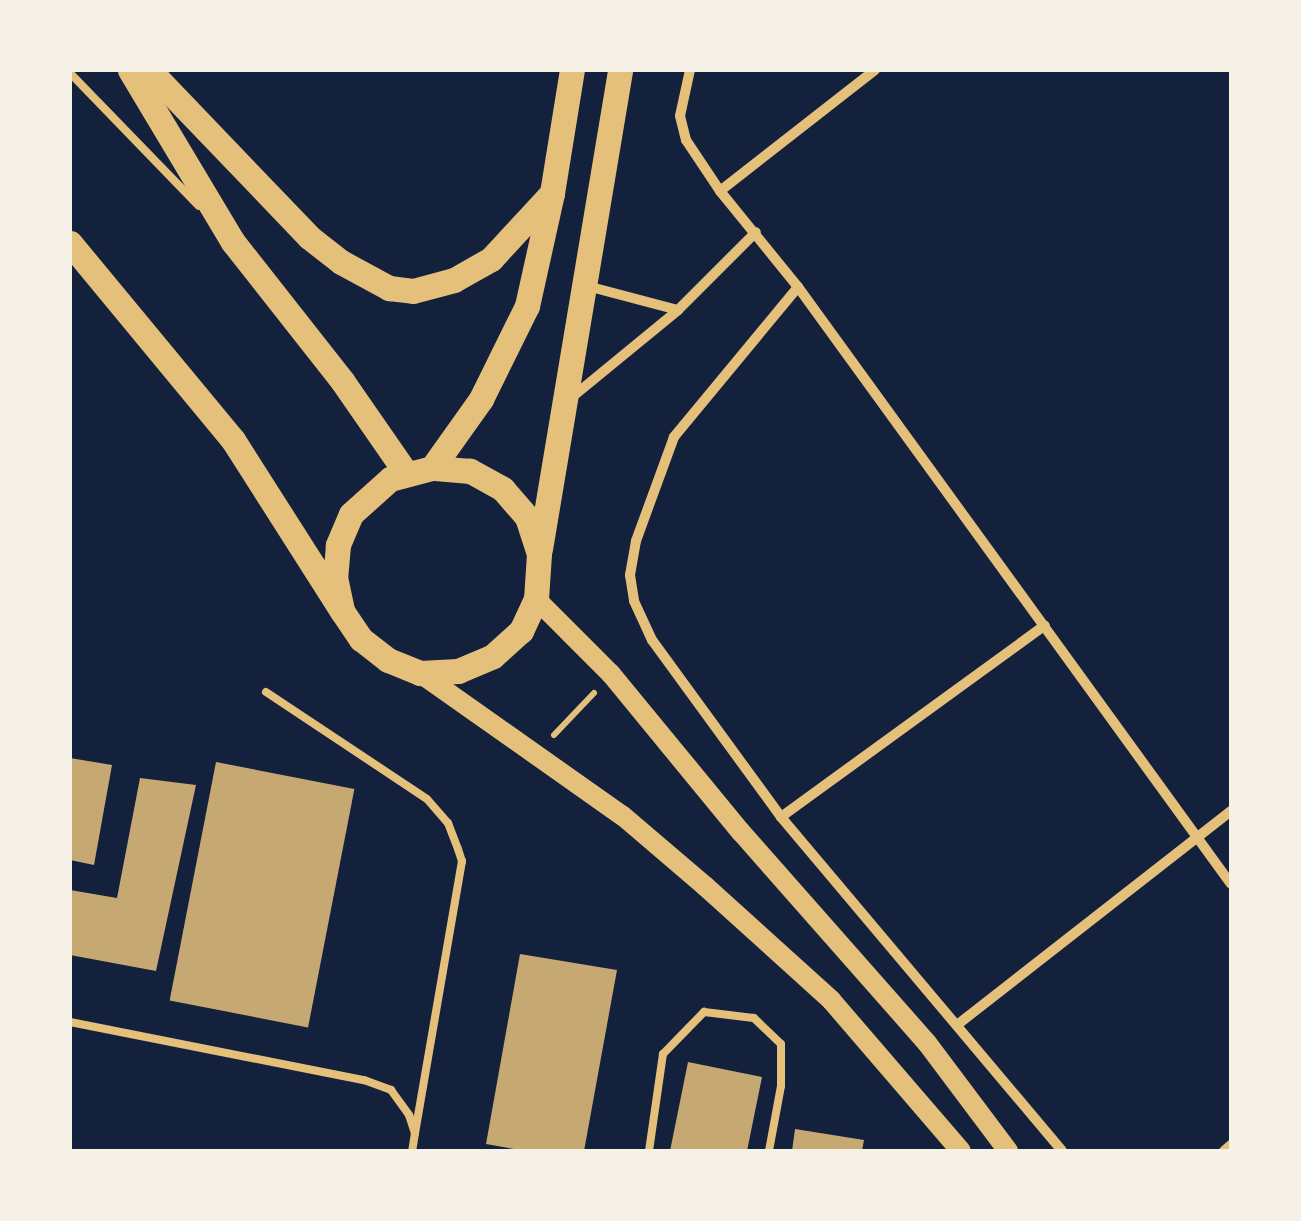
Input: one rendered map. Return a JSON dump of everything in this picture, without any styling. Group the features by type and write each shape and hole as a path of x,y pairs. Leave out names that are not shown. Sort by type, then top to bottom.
{"main road":[{"path":"130,70 233,242 343,382 406,473"},
{"path":"149,70 310,236 341,262 389,288 413,290 454,280 490,259 552,193"},
{"path":"432,468 506,354 527,306 552,193 572,70"},
{"path":"420,673 458,671 493,656 520,631 536,598 538,554 620,70"},
{"path":"70,243 234,440 361,639 388,660 420,673 623,816 831,1000 961,1151"},
{"path":"342,611 335,577 338,544 351,514 373,490 406,473 432,468 470,471 503,489 527,517 538,554"},
{"path":"536,598 612,674 741,832 928,1044 1008,1151"}],"street":[{"path":"690,70 682,97 682,130 720,192 798,287 1231,884"},
{"path":"720,192 875,70"},
{"path":"566,402 678,310 756,232"},
{"path":"583,285 678,310"},
{"path":"798,287 674,438 645,508 630,575 634,601 652,640 781,818 1062,1151"},
{"path":"781,818 1045,625"},
{"path":"957,1025 1231,810"},
{"path":"1224,1151 1231,1145"}],"lane":[{"path":"70,73 233,242"},
{"path":"266,692 428,799 448,824 458,848 462,861 412,1151"},
{"path":"649,1151 663,1054 704,1012 754,1018 782,1044 782,1086 770,1151"},
{"path":"70,1022 364,1080 391,1090 409,1115 415,1133"}],"path":[{"path":"536,754 612,674"}],"building":[{"path":"70,758 112,765 94,865 70,860"},
{"path":"216,762 354,789 308,1027 170,1001"},
{"path":"140,778 196,785 156,971 70,955 70,890 117,898"},
{"path":"520,954 617,970 584,1151 525,1151 486,1144"},
{"path":"688,1062 762,1077 747,1151 670,1151"},
{"path":"795,1129 864,1140 862,1151 792,1151"}]}
